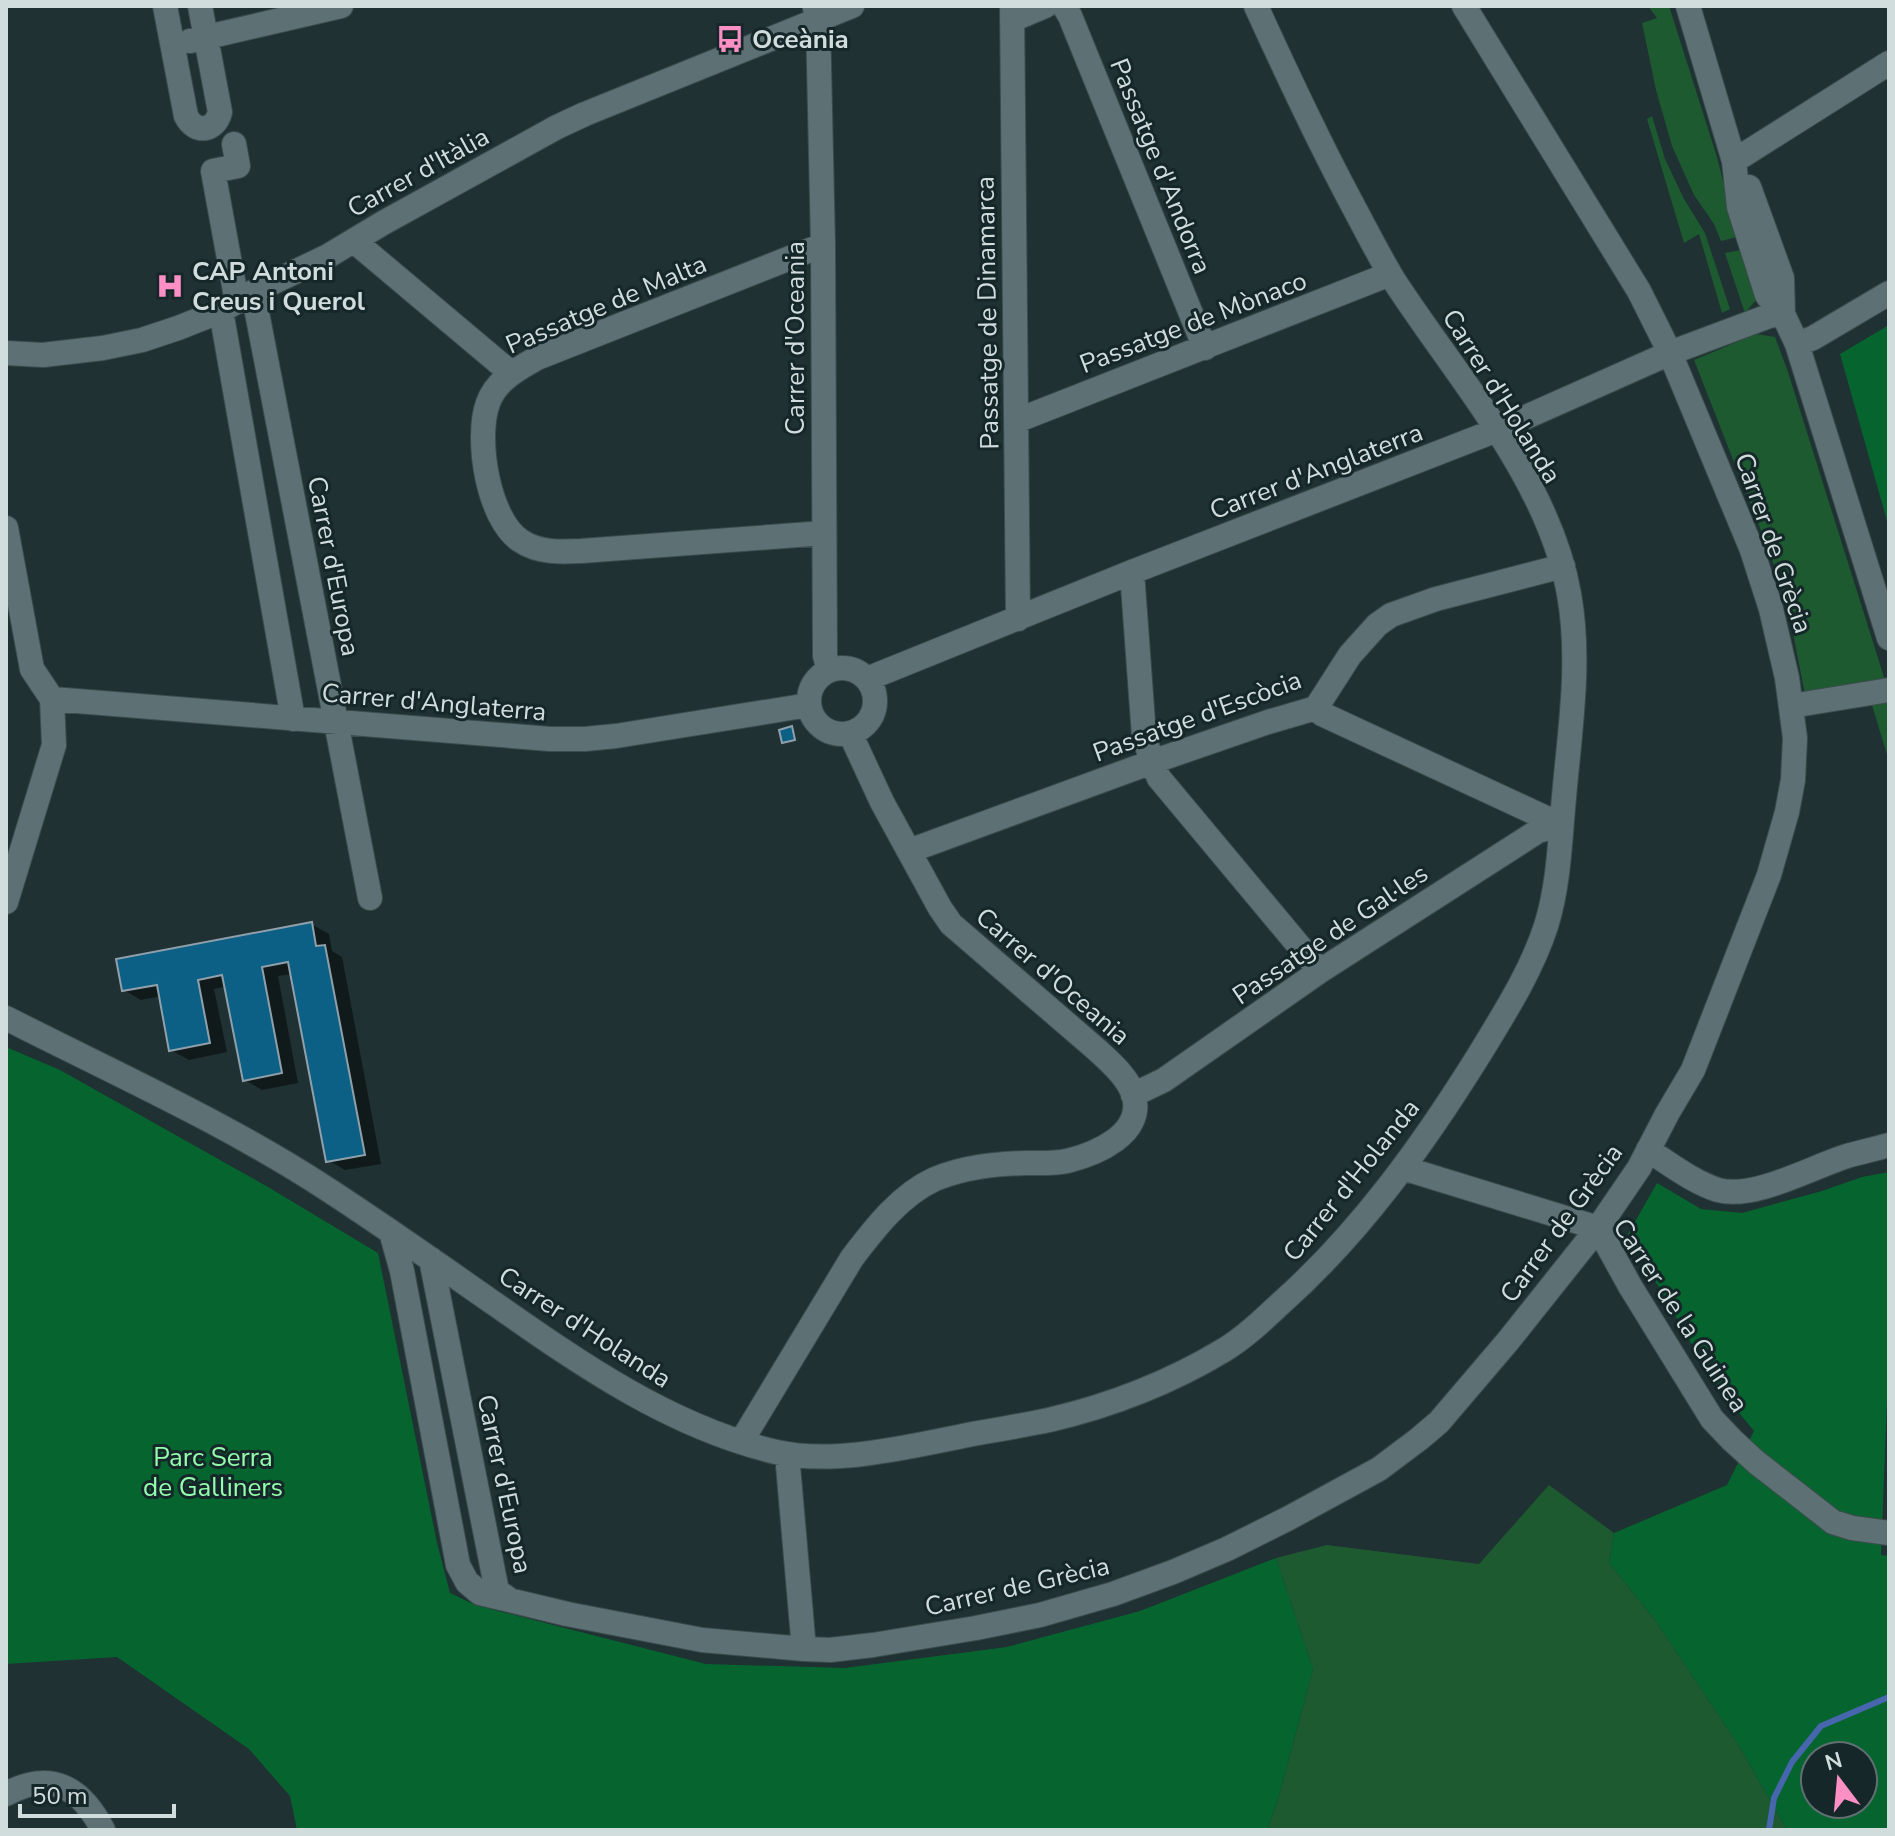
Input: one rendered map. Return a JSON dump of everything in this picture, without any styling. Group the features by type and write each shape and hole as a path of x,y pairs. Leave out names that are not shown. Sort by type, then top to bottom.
{"street":[{"path":"165,6 186,116 190,125 206,128 215,124 220,112 200,6"},
{"path":"172,44 341,6"},
{"name":"Carrer d'Itàlia","path":"6,353 43,355 103,348 178,328 328,256 542,135 585,114 816,13 852,6"},
{"path":"1012,13 1045,6"},
{"name":"Passatge d'Andorra","path":"1064,6 1205,348"},
{"name":"Carrer d'Holanda","path":"6,1018 245,1139 321,1185 604,1378 710,1432 741,1442 810,1457 857,1455 1048,1420 1099,1406 1191,1368 1231,1346 1312,1276 1403,1168 1442,1113 1525,977 1548,923 1558,864 1575,672 1575,636 1570,598 1549,527 1497,430 1390,274 1315,132 1256,6"},
{"name":"Carrer de Grècia","path":"510,1600 660,1633 744,1645 830,1650 976,1628 1040,1615 1113,1594 1227,1549 1330,1497 1399,1455 1439,1422 1508,1341 1598,1228 1639,1168 1693,1070 1769,875 1793,780 1795,738 1791,706 1781,646 1752,550 1670,353 1639,291 1464,6"},
{"path":"1688,6 1734,161 1749,185 1782,278 1783,314 1797,344 1883,600 1889,638"},
{"name":"Carrer d'Oceania","path":"816,13 823,245 825,656 829,670"},
{"name":"Passatge de Dinamarca","path":"1012,13 1018,619"},
{"path":"1734,161 1889,63"},
{"name":"Carrer d'Europa","path":"234,144 238,166 213,171 237,302 293,719"},
{"path":"354,241 511,373"},
{"name":"Passatge de Malta","path":"823,245 537,358 511,373 488,401 483,422 483,446 499,513 518,540 533,547 553,552 581,551 824,533"},
{"name":"Passatge de Mònaco","path":"1016,421 1390,274"},
{"path":"1797,344 1813,338 1889,293"},
{"name":"Carrer d'Europa","path":"237,302 335,722 370,898"},
{"name":"Carrer d'Anglaterra","path":"867,679 1497,430 1670,353 1769,316 1783,314"},
{"path":"6,528 32,669 52,699 54,745 6,902"},
{"name":"Passatge d'Escòcia","path":"909,851 1152,762 1316,708 1357,647 1391,615 1412,606 1563,566"},
{"path":"1132,572 1144,736 1159,778 1320,971"},
{"path":"850,668 867,679 874,690 876,704 872,717 863,727 839,734 819,725 809,705 813,685 820,676 829,670 850,668"},
{"path":"1791,706 1889,690"},
{"name":"Carrer d'Anglaterra","path":"52,699 550,739 616,736 809,705"},
{"path":"1316,708 1322,714 1561,825"},
{"name":"Carrer d'Oceania","path":"850,733 882,802 951,924 1096,1049 1127,1082 1133,1095"},
{"name":"Passatge de Gal·les","path":"1133,1095 1164,1080 1320,971 1538,831 1561,825"},
{"path":"741,1442 852,1258 900,1202 936,1179 969,1169 1064,1161 1103,1148 1118,1140 1129,1125 1136,1110 1133,1095"},
{"path":"1648,1150 1701,1183 1720,1191 1750,1190 1786,1180 1849,1155 1889,1145"},
{"name":"Carrer de la Guinea","path":"1403,1168 1598,1228 1712,1419 1732,1440 1833,1522 1889,1533"},
{"name":"Carrer d'Europa","path":"391,1232 402,1271 458,1565 467,1582 480,1593 510,1600"},
{"name":"Carrer d'Europa","path":"431,1259 497,1591 510,1600"},
{"path":"787,1454 804,1649"},
{"path":"6,1794 36,1782 61,1786 85,1802 103,1830"}],"green space":[{"path":"1648,6 1669,6 1717,157 1737,237 1721,241 1714,224 1694,195 1672,146 1642,23 1657,18"},
{"path":"1652,116 1665,159 1705,233 1730,309 1722,313 1699,234 1684,243 1647,119"},
{"path":"1741,250 1756,300 1745,313 1725,253"},
{"path":"1889,325 1889,528 1840,354"},
{"path":"1756,334 1775,337 1788,372 1889,693 1889,761 1871,702 1809,715 1787,602 1694,360"},
{"name":"Parc Serra de Galliners","path":"6,1047 60,1070 378,1253 450,1593 475,1605 706,1664 845,1668 1007,1647 1140,1611 1276,1558 1313,1669 1267,1830 297,1830 290,1796 249,1749 117,1657 6,1664"},
{"path":"1889,1172 1889,1346 1881,1555 1889,1556 1889,1830 1787,1830 1741,1749 1655,1620 1609,1563 1614,1533 1727,1485 1754,1431 1713,1381 1628,1234 1657,1183 1701,1209 1742,1213 1862,1177"},
{"path":"1549,1485 1614,1533 1609,1563 1655,1620 1741,1749 1787,1830 1267,1830 1313,1669 1276,1558 1327,1545 1479,1564"}],"building":[{"path":"792,726 795,740 782,743 779,730"},
{"path":"312,922 316,946 325,945 365,1155 326,1162 288,962 262,967 282,1073 243,1081 222,975 198,980 210,1043 169,1051 157,985 122,991 116,959"}],"waterway":[{"path":"1769,1830 1774,1798 1792,1762 1821,1726 1889,1697"}],"place":[{"name":"Oceània","path":"730,39"},
{"name":"CAP Antoni Creus i Querol","path":"170,286"}]}
